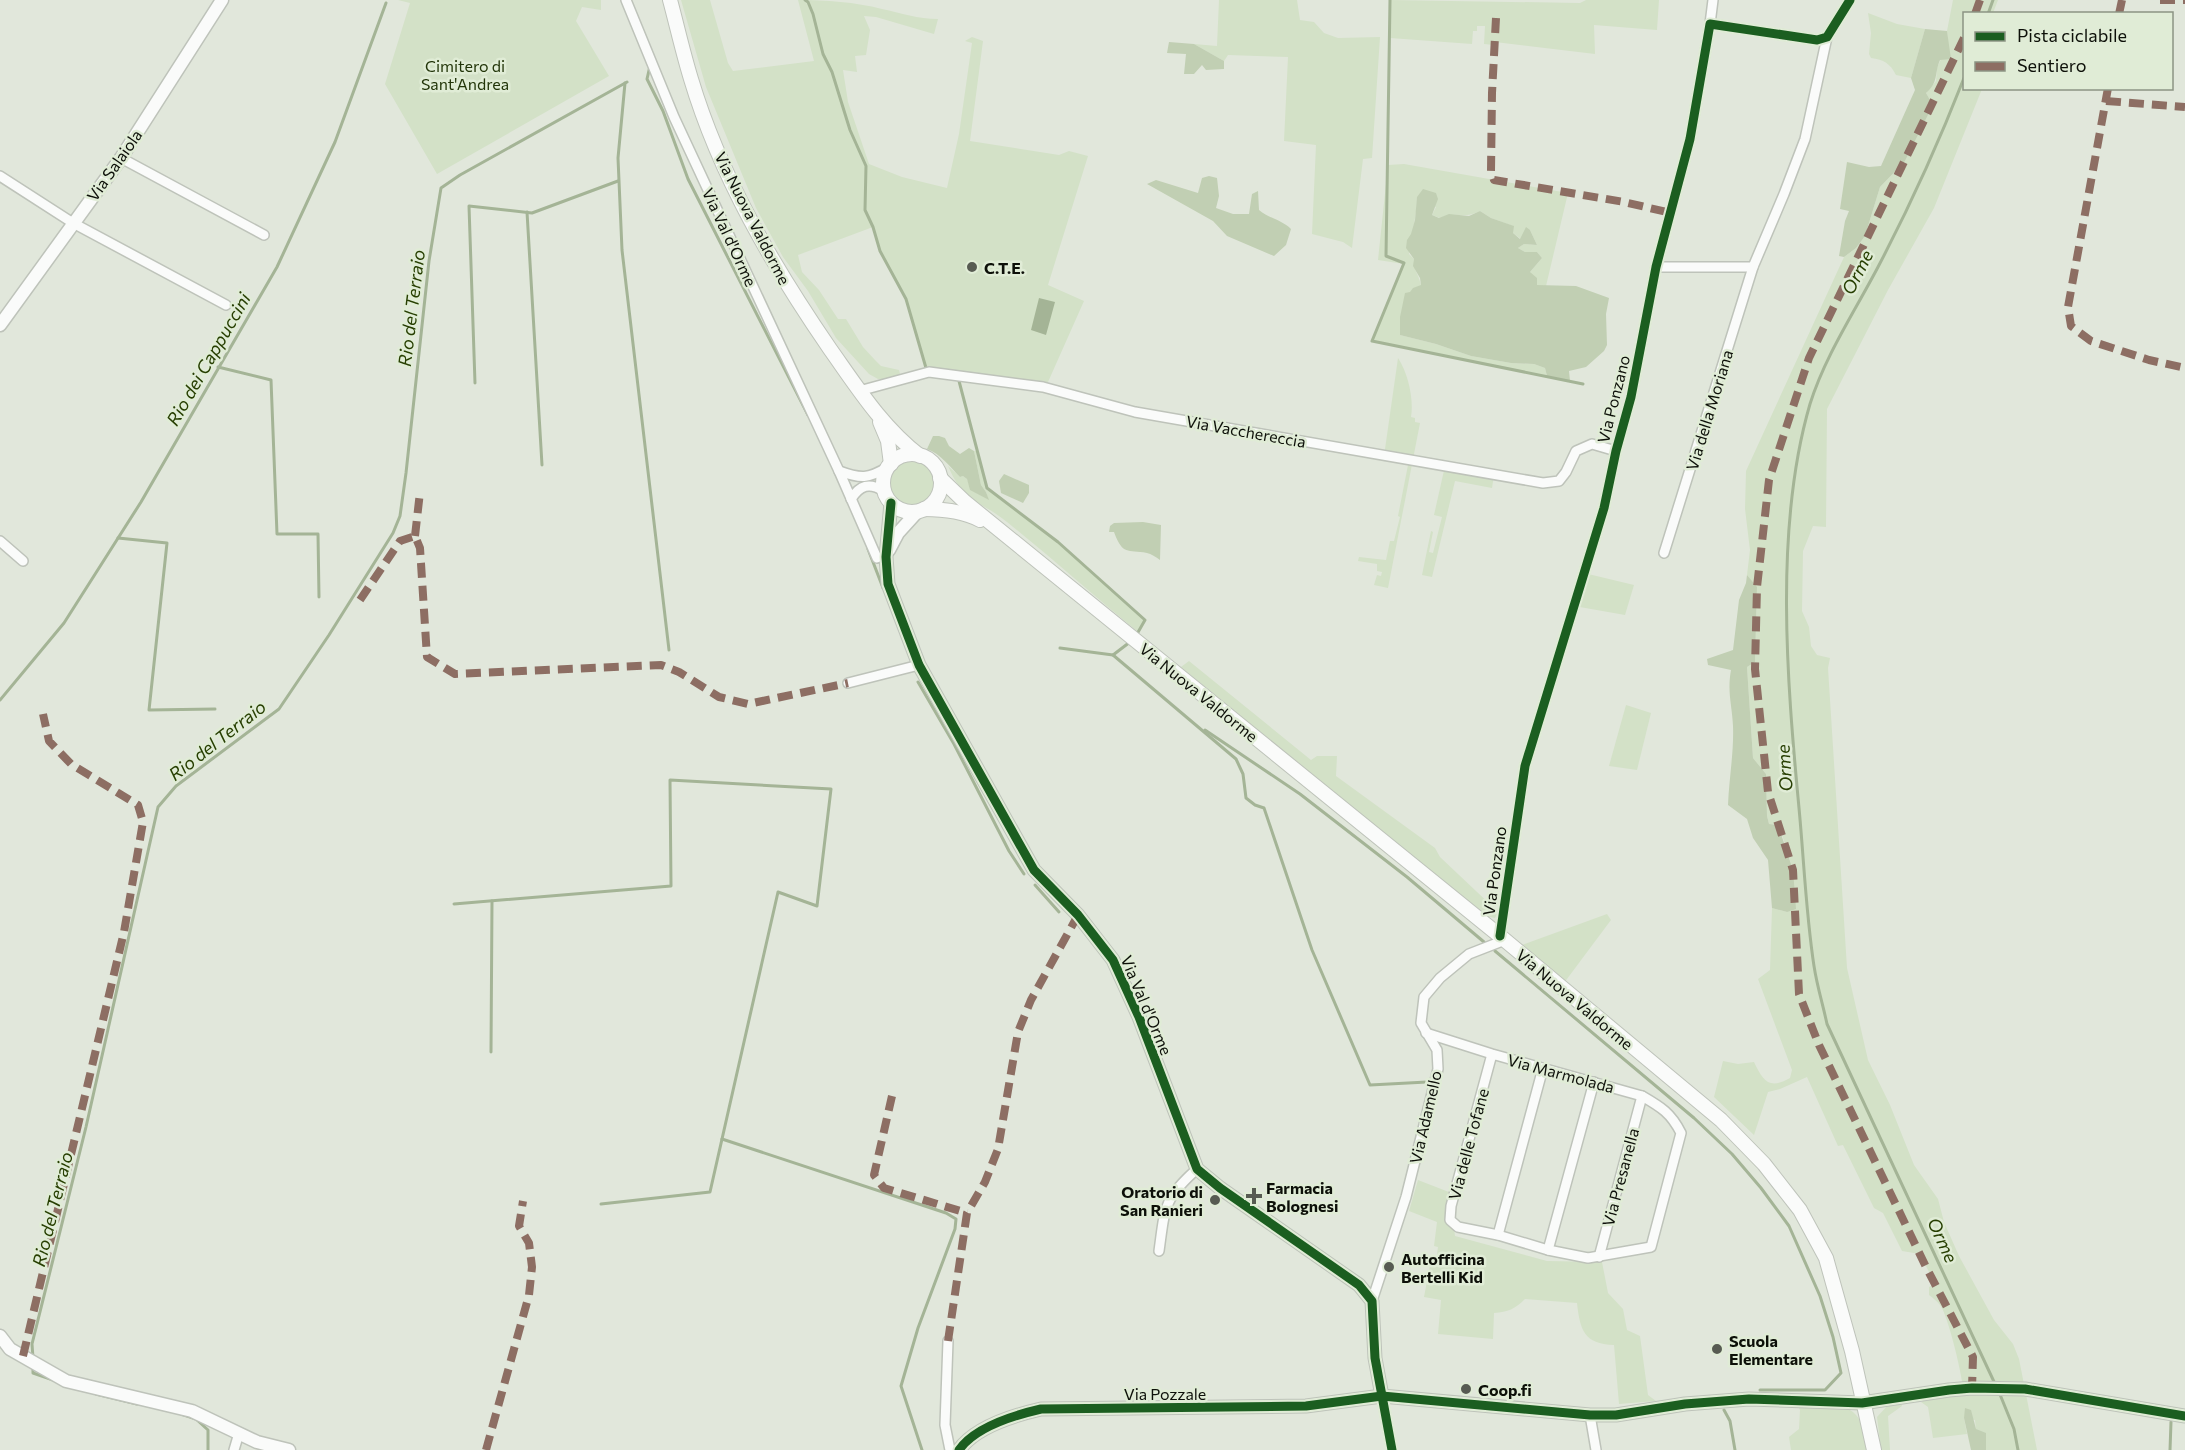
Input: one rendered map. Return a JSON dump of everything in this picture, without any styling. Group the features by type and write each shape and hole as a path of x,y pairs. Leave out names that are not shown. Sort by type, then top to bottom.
{"main road":[{"name":"Via Nuova Valdorme","path":"670,0 691,80 714,142 739,196 788,288 877,415 907,446 933,464 940,478 965,502 1502,938 1721,1120 1764,1164 1800,1210 1826,1258 1849,1341 1874,1450"},
{"name":"Via Nuova Valdorme","path":"877,415 888,441 889,465 884,474 887,497 898,509 908,512 954,511 970,515 1000,531"},
{"path":"889,465 904,456 920,456"},
{"path":"921,510 936,499 939,493 940,478"}],"street":[{"name":"Via Salaiola","path":"0,325 121,158 222,0"},
{"name":"Via Val d'Orme","path":"626,0 674,117 851,499 882,557 888,584 919,664 1034,870 1078,915 1113,960 1139,1017 1197,1169 1220,1188 1359,1285 1372,1301"},
{"name":"Via Ponzano","path":"1502,938 1525,766 1604,508 1616,450 1631,397 1656,267 1690,139 1713,0"},
{"path":"1710,24 1817,40 1827,37 1850,0"},
{"name":"Via della Moriana","path":"1664,553 1753,267 1805,139 1827,37"},
{"path":"121,158 264,235"},
{"path":"0,176 73,223 226,305"},
{"path":"1656,267 1753,267"},
{"name":"Via Vacchereccia","path":"860,392 929,372 1043,387 1135,412 1543,483 1559,481 1576,451 1592,444 1616,450"},
{"path":"839,471 867,477 875,475 889,465"},
{"path":"851,499 862,486 876,486 887,497"},
{"name":"Via Val d'Orme","path":"882,557 887,497"},
{"path":"882,557 898,533 921,510"},
{"path":"0,541 23,561"},
{"path":"848,683 919,664"},
{"name":"Via Adamello","path":"1372,1301 1406,1197 1438,1069 1437,1050 1421,1023 1425,997 1440,978 1469,954 1502,938"},
{"name":"Via Marmolada","path":"1426,1033 1642,1096 1663,1108 1675,1120 1681,1133 1651,1247 1599,1257"},
{"name":"Via delle Tofane","path":"1492,1054 1450,1220 1458,1227 1498,1235 1548,1250"},
{"path":"1498,1235 1543,1068"},
{"path":"1594,1082 1548,1250 1588,1258 1599,1257"},
{"name":"Via Presanella","path":"1599,1257 1642,1096"},
{"path":"1159,1251 1166,1206 1179,1185 1197,1169"},
{"path":"1372,1301 1375,1358 1392,1450"},
{"path":"0,1336 10,1349 66,1381 192,1411 257,1442 289,1450"},
{"path":"948,1341 945,1425 950,1450"},
{"name":"Via Pozzale","path":"959,1450 968,1438 976,1433 1020,1414 1041,1409 1306,1406 1382,1396 1590,1415 1616,1415 1685,1404 1749,1399 1862,1403 1972,1388 2025,1389 2185,1416"},
{"path":"1590,1415 1596,1450"},
{"path":"234,1450 239,1433"}],"green space":[{"name":"Cimitero di Sant'Andrea","path":"398,0 601,0 601,10 582,7 576,21 609,76 437,174 385,84 410,3"},
{"path":"681,0 710,0 728,63 733,71 814,61 798,0 851,3 917,17 938,19 934,34 876,17 864,16 870,30 866,55 855,56 857,72 843,70 848,102 869,164 902,177 947,188 959,134 972,43 965,41 972,37 983,41 970,141 1059,155 1069,151 1088,156 1048,285 1084,301 1048,382 1043,387 926,368 906,299 880,251 873,227 798,255 802,272 819,290 838,319 846,319 863,347 881,366 899,370 900,374 888,379 878,379 869,374 836,338 808,291 783,257 756,208 706,87"},
{"path":"1219,0 1297,0 1300,20 1314,22 1324,33 1338,38 1380,37 1372,158 1363,159 1352,248 1343,242 1312,234 1316,145 1284,141 1288,57 1228,55 1224,61 1194,44 1217,46"},
{"path":"1390,0 1580,3 1586,0 1659,0 1657,30 1594,25 1595,54 1495,42 1494,45 1484,44 1485,26 1477,26 1477,31 1473,31 1472,44 1390,38"},
{"path":"1953,0 1998,0 1993,12 1963,12 1963,90 1982,90 1934,208 1888,290 1827,409 1826,527 1813,526 1803,551 1802,611 1809,627 1811,646 1817,655 1830,658 1828,668 1847,968 1868,1060 1890,1105 1914,1165 1938,1199 1944,1222 1959,1256 1994,1320 2013,1344 2019,1359 2037,1450 1986,1450 1976,1429 1975,1420 1964,1418 1967,1434 1933,1438 1928,1407 1921,1402 1931,1397 1976,1394 1963,1389 1947,1320 1940,1305 1929,1295 1929,1287 1935,1284 1920,1254 1902,1251 1883,1213 1874,1208 1843,1145 1838,1146 1807,1077 1768,1092 1754,1135 1714,1097 1723,1061 1738,1064 1754,1062 1764,1079 1772,1083 1783,1082 1790,1078 1792,1070 1758,979 1770,970 1772,908 1787,912 1793,870 1779,825 1769,824 1766,774 1753,758 1747,667 1755,662 1757,588 1747,575 1750,550 1745,509 1746,471 1844,257 1856,248 1865,236 1880,187 1905,161 1933,105 1926,93 1936,81 1937,68 1948,43 1947,31"},
{"path":"1868,13 1897,24 1925,29 1911,78 1896,75 1886,63 1871,58"},
{"path":"1404,164 1568,193 1546,286 1537,285 1530,272 1542,258 1537,252 1525,252 1518,248 1524,244 1537,245 1530,230 1521,239 1513,233 1513,226 1491,218 1480,211 1469,215 1451,215 1440,218 1432,215 1436,207 1417,197 1409,254 1414,259 1414,266 1421,285 1400,335 1471,356 1511,363 1534,364 1545,368 1547,376 1372,341 1404,264 1378,260 1388,165"},
{"path":"1398,358 1409,386 1412,402 1411,417 1415,418 1415,422 1420,423 1388,588 1374,585 1377,575 1381,576 1382,572 1377,571 1377,564 1358,561 1359,557 1386,560 1390,541 1394,541 1400,517 1398,516 1409,460 1384,456"},
{"path":"974,451 976,451 987,488 1058,542 1145,620 1138,632 1024,536 966,494 948,466 960,477 967,479 971,490 988,499 981,485"},
{"path":"912,461 928,467 934,483 928,499 912,505 896,499 890,483 896,467"},
{"path":"1445,466 1494,475 1492,488 1455,481 1432,577 1422,575 1431,531 1433,532 1429,552 1433,553 1442,517 1434,515"},
{"path":"1584,573 1634,585 1625,615 1574,606"},
{"path":"1189,661 1311,760 1317,756 1337,756 1336,776 1435,848 1440,857 1494,908 1500,909 1495,918 1486,916 1181,667"},
{"path":"1626,705 1651,713 1637,770 1609,766"},
{"path":"1607,914 1611,920 1561,987 1514,948"},
{"path":"1418,1180 1454,1194 1447,1224 1454,1228 1455,1236 1547,1261 1602,1262 1608,1293 1623,1309 1627,1330 1640,1336 1648,1395 1656,1401 1619,1404 1614,1345 1596,1342 1585,1334 1577,1303 1525,1299 1511,1309 1494,1313 1493,1339 1438,1334 1441,1300 1424,1297 1431,1260 1436,1262 1438,1247 1434,1246 1437,1222 1409,1211"},
{"path":"1901,1401 1902,1406 1888,1416 1890,1450 1881,1450 1877,1417 1890,1403"},
{"path":"1796,1402 1834,1405 1853,1412 1862,1424 1873,1450 1791,1450 1789,1437 1799,1429 1800,1410"}],"shaded area":[{"path":"1925,29 1947,31 1951,59 1940,60 1935,81 1926,93 1933,105 1905,161 1880,187 1865,236 1856,248 1844,257 1839,256 1849,211 1840,209 1847,162 1869,167 1881,166 1915,90 1911,78"},
{"path":"1169,42 1194,44 1224,61 1224,69 1206,70 1202,65 1194,74 1184,74 1186,54 1167,53"},
{"path":"1209,176 1217,178 1219,196 1216,208 1233,214 1249,214 1252,194 1258,191 1259,210 1291,229 1286,245 1274,256 1227,236 1213,221 1147,184 1156,180 1198,193 1202,178"},
{"path":"1423,189 1436,193 1438,199 1432,215 1439,218 1449,214 1469,216 1480,211 1491,218 1514,226 1513,233 1520,239 1526,227 1530,230 1537,245 1524,244 1518,248 1525,252 1537,252 1542,258 1530,272 1537,278 1537,285 1576,286 1609,298 1606,314 1607,345 1604,351 1586,367 1569,371 1570,381 1547,376 1545,368 1534,364 1511,363 1471,356 1400,335 1400,317 1405,293 1421,285 1413,266 1414,259 1406,248 1415,220 1417,197"},
{"path":"1039,298 1055,302 1046,335 1031,330"},
{"path":"933,436 945,438 949,446 960,454 969,448 974,451 981,485 989,500 970,490 967,479 960,477 941,457 927,449"},
{"path":"1004,474 1029,485 1029,493 1023,503 1001,493 999,481"},
{"path":"1143,522 1161,525 1160,560 1147,553 1126,550 1120,545 1114,532 1109,532 1110,526 1114,523"},
{"path":"1747,575 1757,587 1755,662 1747,667 1753,758 1766,774 1769,824 1778,825 1793,870 1796,909 1787,912 1772,908 1768,860 1753,838 1747,819 1728,805 1733,736 1731,670 1708,665 1707,659 1733,650 1739,600"},
{"path":"1965,1408 1971,1410 1976,1429 1986,1433 1986,1450 1971,1450 1964,1418"}],"waterway":[{"path":"805,0 813,14 823,54 832,72 850,130 866,166 865,210 880,251 906,299 926,368"},
{"path":"1390,0 1386,256 1404,263 1372,341 1583,384"},
{"name":"Orme","path":"1989,12 1993,0"},
{"name":"Rio dei Cappuccini","path":"0,700 64,623 141,502 277,267 335,142 386,3"},
{"path":"650,66 647,79 663,111 688,179 808,415"},
{"name":"Orme","path":"1963,80 1913,197 1832,351 1810,404 1791,501 1788,552 1788,657 1809,927 1815,973 1827,1024 1996,1386"},
{"name":"Rio del Terraio","path":"33,1358 32,1344 86,1127 158,807 176,786 279,709 393,533 400,516 429,261 441,188 460,175 627,82"},
{"path":"625,83 618,158 622,250 669,650"},
{"path":"475,383 469,206 532,213 618,181"},
{"path":"527,212 542,465"},
{"path":"218,367 271,380 277,534 318,534 319,597"},
{"path":"959,381 987,488 1058,542 1145,620 1137,634"},
{"path":"118,538 167,543 149,710 215,709"},
{"path":"868,549 883,588"},
{"path":"1113,655 1130,642"},
{"path":"1060,648 1113,655 1236,759 1243,774 1246,798 1264,808 1312,950 1370,1085 1427,1082"},
{"path":"918,682 954,744 1009,851 1024,874"},
{"path":"1205,730 1300,794 1407,877 1484,942"},
{"path":"454,904 671,886 670,780 831,789 817,906 778,892 710,1192 601,1204"},
{"path":"1035,885 1059,912"},
{"path":"491,1052 492,901"},
{"path":"1495,951 1694,1118 1732,1154 1789,1226 1820,1296 1841,1373 1825,1390 1760,1390"},
{"path":"722,1139 946,1213 956,1219 955,1229 918,1328 901,1386 922,1450"},
{"name":"Rio del Terraio","path":"33,1365 33,1373 56,1381"},
{"name":"Orme","path":"1999,1392 2014,1429 2018,1450"},
{"name":"Rio del Terraio","path":"96,1394 137,1404"},
{"path":"1724,1410 1730,1421 1735,1450"},
{"name":"Rio del Terraio","path":"181,1414 196,1419 208,1430 208,1450"},
{"path":"2170,1450 2171,1422"}],"marked path":[{"path":"1976,12 1980,0"},
{"path":"2119,12 2122,0"},
{"path":"2160,0 2185,0"},
{"path":"1496,18 1491,171 1494,180 1624,202 1671,213"},
{"path":"1963,40 1809,358 1769,480 1757,587 1755,669 1768,792 1793,870 1799,994 1819,1045 1926,1267 1973,1357 1972,1388"},
{"path":"2108,90 2068,307 2071,326 2091,341 2149,360 2185,368"},
{"path":"2106,101 2185,107"},
{"path":"415,536 420,492"},
{"path":"360,600 400,541 415,536 420,548 427,657 455,674 661,665 679,672 719,697 748,704 848,683"},
{"path":"23,1356 124,932 143,822 138,805 71,764 49,741 43,714"},
{"path":"948,1341 967,1213 985,1182 998,1149 1018,1032 1031,1000 1078,915"},
{"path":"892,1096 874,1175 884,1188 967,1213"},
{"path":"486,1450 529,1295 532,1267 529,1243 519,1226 523,1201"}],"cycle path":[{"path":"1500,936 1525,766 1604,508 1616,451 1631,397 1656,267 1690,139 1710,24 1817,40 1827,37 1850,0"},
{"path":"891,503 886,557 888,584 919,665 1034,870 1078,915 1113,960 1139,1017 1197,1169 1220,1188 1359,1285 1372,1301 1375,1358 1392,1450"},
{"path":"959,1450 975,1435 996,1423 1041,1409 1306,1406 1382,1396 1590,1415 1616,1415 1685,1404 1749,1399 1862,1403 1972,1388 2025,1389 2185,1416"}],"place":[{"name":"C.T.E.","path":"972,267"},
{"name":"Farmacia Bolognesi","path":"1254,1196"},
{"name":"Oratorio di San Ranieri","path":"1215,1200"},
{"name":"Autofficina Bertelli Kid","path":"1389,1267"},
{"name":"Scuola Elementare","path":"1717,1349"},
{"name":"Coop.fi","path":"1466,1389"}]}
